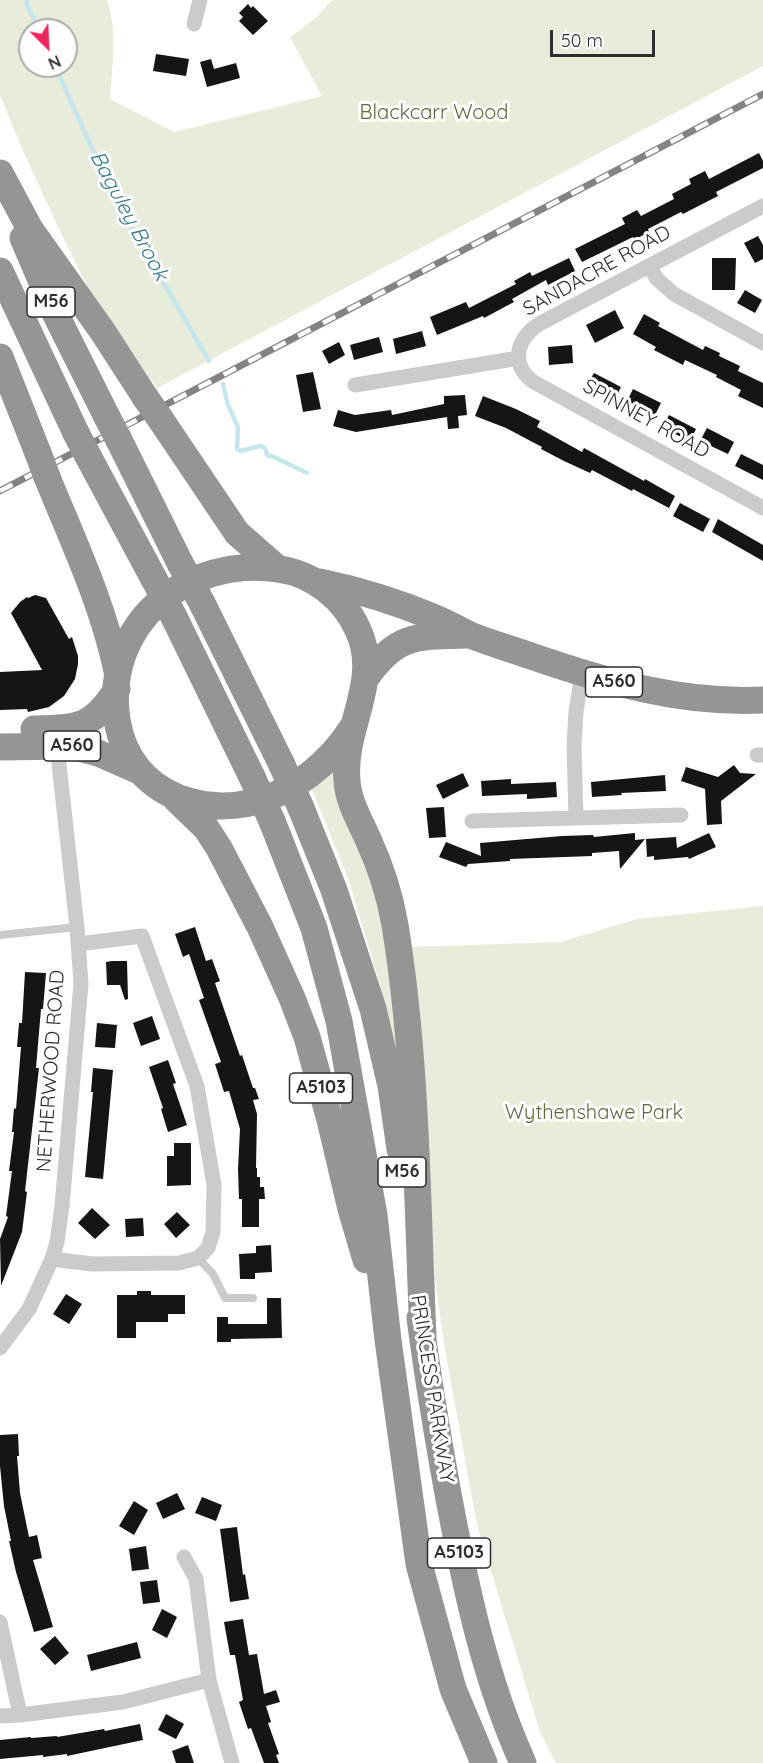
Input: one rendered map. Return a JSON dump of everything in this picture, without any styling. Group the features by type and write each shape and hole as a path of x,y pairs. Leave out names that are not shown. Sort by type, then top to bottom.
{"highway":[{"name":"M56","path":"0,173 30,229 103,332 237,533 277,568"},
{"name":"PRINCESS PARKWAY","path":"0,185 56,315 282,765 302,808 334,890 373,1009 392,1086 438,1441 464,1580 489,1674 523,1763"},
{"name":"PRINCESS PARKWAY","path":"0,271 82,445 174,617 252,777 286,854 314,928 348,1064 374,1215 388,1340 419,1564 453,1689 483,1763"},
{"path":"0,357 85,570 109,637 117,681"},
{"name":"A560","path":"310,579 333,595 353,619 362,639 365,654 366,678 358,710 352,728 335,752 292,786 264,799 242,805 195,804 173,796 150,781 130,759 122,738 115,703 117,681 125,646 139,623 174,591 197,578 221,570 250,566 287,570 310,579 349,588 399,604 435,617 471,635 582,674 643,689 700,699 763,700"},
{"name":"A560","path":"366,678 375,665 393,648 409,640 431,636 471,635"},
{"name":"A560","path":"0,729 77,726 96,715 117,681"},
{"name":"A5103","path":"352,728 346,763 348,791 352,806 380,870 394,922 410,1047 414,1094 423,1336"},
{"name":"A560","path":"0,747 71,746 107,756 139,771"},
{"name":"A5103","path":"173,796 206,828 219,848 260,927 292,998 307,1037 342,1166 351,1209 388,1340"}],"street":[{"path":"194,24 200,0"},
{"name":"SANDACRE ROAD","path":"519,358 522,341 530,330 763,206"},
{"path":"649,266 657,279 674,294 763,343"},
{"path":"355,385 519,358"},
{"name":"SPINNEY ROAD","path":"519,358 523,372 532,381 763,508"},
{"path":"576,818 574,745 582,674"},
{"name":"NETHERWOOD ROAD","path":"0,1348 29,1310 52,1259 62,1206 81,996 81,971 57,746"},
{"path":"472,821 681,815"},
{"path":"52,1259 92,1264 179,1263 198,1258 208,1248 213,1232 214,1185 198,1086 142,936 78,944"},
{"path":"184,1557 196,1579 209,1680 232,1763"},
{"path":"0,1622 20,1715"},
{"path":"0,1716 123,1702 209,1680"}],"lane":[{"path":"0,935 77,927"},
{"path":"198,1258 213,1274 225,1298 253,1298"}],"green space":[{"name":"Blackcarr Wood","path":"0,0 107,0 113,37 110,99 174,132 322,96 290,37 316,18 332,0 763,0 763,66 157,388 99,310 23,151 0,95"},
{"path":"337,765 373,879 390,971 400,1076 377,975 348,878 311,787"},
{"name":"Wythenshawe Park","path":"763,906 763,1763 556,1763 540,1732 477,1525 444,1344 435,1279 410,947 561,942 637,919"}],"building":[{"path":"248,4 268,21 253,35 239,21 243,17 239,13"},
{"path":"156,54 189,59 186,76 153,71"},
{"path":"211,59 214,69 236,63 240,78 207,87 200,62"},
{"path":"759,153 763,161 763,168 716,192 718,196 648,229 649,232 634,240 633,237 582,262 575,249 625,224 622,218 637,210 641,216 674,199 672,194 691,184 689,179 705,171 709,179"},
{"path":"758,236 763,245 763,259 755,263 744,243"},
{"path":"569,258 575,271 548,285 546,280 512,299 514,302 484,318 483,316 437,335 430,317 466,302 469,308 516,284 514,281 530,272 532,276"},
{"path":"712,258 736,258 735,290 712,290"},
{"path":"745,290 762,300 755,313 737,303"},
{"path":"615,310 624,328 595,343 586,325"},
{"path":"644,314 660,323 658,326 703,350 705,346 720,353 719,356 740,366 738,371 763,383 763,408 738,396 741,390 716,377 717,375 685,360 683,365 654,350 656,347 633,334"},
{"path":"422,331 426,346 396,354 393,339"},
{"path":"379,337 383,352 354,360 350,345"},
{"path":"339,342 345,355 329,364 322,351"},
{"path":"572,345 573,363 549,365 548,347"},
{"path":"313,372 321,409 303,412 296,375"},
{"path":"594,373 621,387 615,399 587,385"},
{"path":"633,389 661,403 655,415 627,401"},
{"path":"465,395 467,415 458,416 459,428 448,429 447,417 356,432 333,426 338,410 355,415 391,410 392,415 444,404 444,396"},
{"path":"483,396 540,421 537,427 582,452 584,448 675,496 669,508 592,470 590,473 564,461 506,428 475,416"},
{"path":"669,415 696,429 690,441 662,428"},
{"path":"707,428 734,442 728,454 700,441"},
{"path":"741,454 763,465 763,480 735,466"},
{"path":"680,503 710,519 703,532 673,516"},
{"path":"718,519 763,545 763,561 712,532"},
{"path":"35,595 46,598 69,639 72,637 78,656 75,679 64,696 49,707 28,712 27,709 0,710 0,672 42,670 11,613 20,602"},
{"path":"734,765 740,773 756,774 721,801 722,824 707,825 705,789 681,781 686,767 718,777"},
{"path":"463,773 469,786 443,799 436,785"},
{"path":"665,775 666,791 592,797 591,782"},
{"path":"511,779 511,784 556,782 557,797 527,799 527,794 482,796 481,781"},
{"path":"444,807 446,837 429,838 426,808"},
{"path":"635,833 635,840 645,839 620,869 619,851 592,853 592,856 510,859 510,861 468,864 466,867 439,857 446,842 481,856 480,843"},
{"path":"709,833 716,847 689,859 688,857 654,860 654,856 647,857 646,839 676,837 677,848"},
{"path":"195,927 206,961 212,959 220,981 215,983 240,1056 242,1055 259,1099 253,1100 257,1114 256,1168 257,1177 260,1177 260,1187 264,1187 265,1199 259,1199 259,1227 242,1227 242,1199 239,1199 238,1169 240,1129 229,1091 224,1092 215,1064 221,1062 199,1000 204,998 189,954 183,957 175,934"},
{"path":"127,961 128,999 125,1000 120,985 107,985 106,962"},
{"path":"25,972 46,973 36,1068 39,1068 22,1232 1,1286 0,1239 8,1217 6,1216 12,1171 9,1171 21,1047 17,1047 19,1023 22,1023"},
{"path":"152,1016 160,1039 141,1046 133,1023"},
{"path":"97,1023 117,1025 115,1048 95,1047"},
{"path":"168,1060 176,1083 173,1084 187,1125 168,1132 161,1109 163,1108 149,1067"},
{"path":"93,1068 113,1070 103,1179 85,1177"},
{"path":"174,1143 191,1143 191,1185 167,1186 167,1156 174,1156"},
{"path":"92,1208 110,1225 95,1239 78,1223"},
{"path":"177,1212 190,1225 176,1238 164,1224"},
{"path":"143,1218 144,1236 126,1237 125,1219"},
{"path":"271,1245 272,1272 255,1273 255,1279 240,1279 239,1254 256,1253 256,1246"},
{"path":"137,1291 151,1291 151,1295 185,1295 185,1314 168,1314 168,1322 136,1322 136,1338 117,1338 117,1295 137,1295"},
{"path":"66,1294 82,1304 69,1324 53,1314"},
{"path":"267,1298 281,1298 282,1338 231,1339 231,1342 217,1342 217,1317 228,1317 228,1324 267,1324"},
{"path":"18,1434 20,1493 29,1537 37,1535 42,1558 33,1560 53,1627 34,1632 9,1541 11,1541 4,1506 0,1466 0,1435"},
{"path":"177,1493 185,1509 163,1519 156,1503"},
{"path":"202,1497 222,1505 216,1521 195,1513"},
{"path":"134,1501 148,1510 134,1535 119,1526"},
{"path":"237,1527 243,1575 245,1574 249,1599 230,1602 220,1529"},
{"path":"146,1546 149,1569 132,1571 129,1549"},
{"path":"157,1580 160,1602 143,1604 140,1582"},
{"path":"162,1609 177,1617 167,1638 152,1630"},
{"path":"243,1619 249,1655 257,1654 264,1694 276,1690 280,1702 266,1706 271,1722 268,1723 279,1754 276,1755 279,1763 264,1763 251,1728 248,1729 239,1702 243,1700 235,1655 230,1655 224,1622"},
{"path":"55,1636 69,1653 55,1665 40,1649"},
{"path":"137,1642 141,1658 91,1671 87,1655"},
{"path":"166,1714 184,1724 176,1739 158,1730"},
{"path":"140,1724 143,1740 67,1756 67,1754 43,1757 43,1755 0,1759 0,1740 57,1737"},
{"path":"188,1745 194,1763 176,1763 172,1751"}],"waterway":[{"name":"Baguley Brook","path":"27,0 33,18"},
{"name":"Baguley Brook","path":"60,78 115,199 209,361"},
{"name":"Baguley Brook","path":"223,384 228,405 238,427 237,449 240,451 260,446 265,448 267,455 307,473"}],"railway":[{"path":"0,491 763,94"}]}
